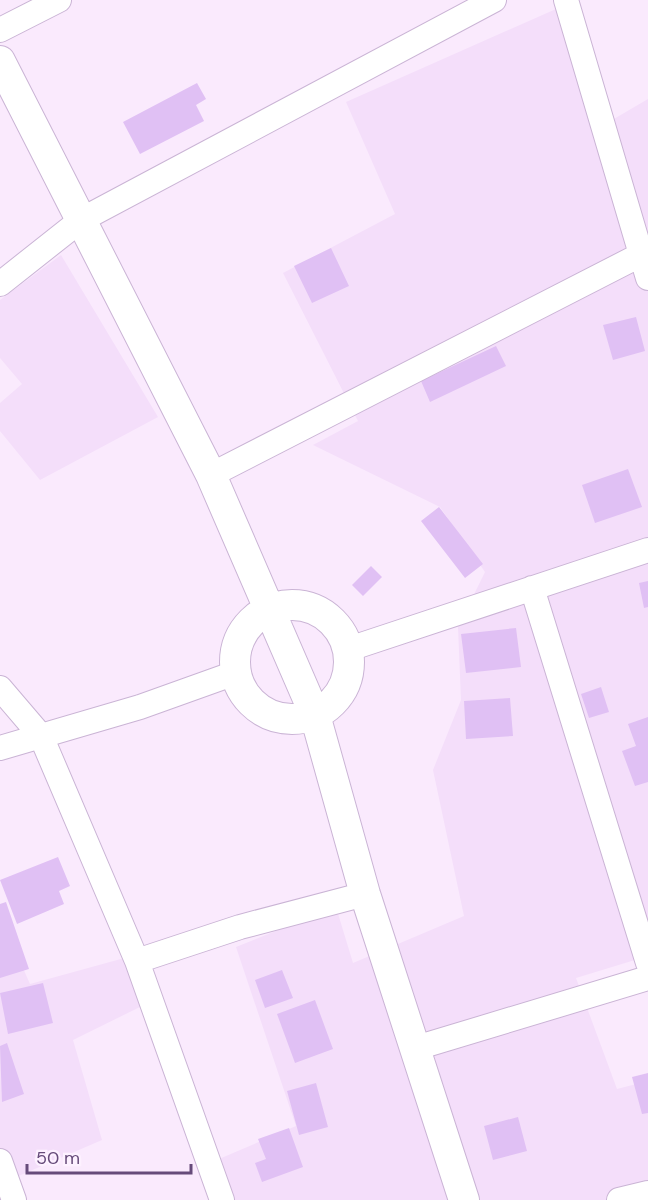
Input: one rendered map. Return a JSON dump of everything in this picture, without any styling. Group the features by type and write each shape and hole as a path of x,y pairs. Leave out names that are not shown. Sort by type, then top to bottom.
{"street":[{"path":"0,30 59,0"},
{"path":"0,284 81,220 494,0"},
{"path":"566,0 644,253 648,279"},
{"path":"0,61 211,475 315,715 365,894 464,1200"},
{"path":"211,475 644,253"},
{"path":"350,649 648,550"},
{"path":"532,588 648,963"},
{"path":"293,605 318,611 338,628 350,649 348,677 343,689 326,709 315,715 290,720 265,713 246,696 235,673 236,647 241,635 257,616 268,610 293,605"},
{"path":"0,748 140,707 235,673"},
{"path":"0,688 41,736 137,962 222,1200"},
{"path":"137,962 240,927 365,894"},
{"path":"416,1048 648,978"},
{"path":"0,1161 14,1200"},
{"path":"619,1200 648,1193"}],"shaded area":[{"path":"565,5 607,123 648,99 648,956 576,978 617,1089 648,1081 648,1200 228,1200 212,1162 296,1126 236,947 336,907 353,963 464,916 433,770 461,700 458,627 485,572 440,507 313,445 358,421 283,273 395,214 346,102"},
{"path":"61,255 158,417 40,480 0,431 0,403 22,384 0,358 0,300"},
{"path":"0,916 30,984 128,957 144,1005 73,1040 102,1140 0,1184"}],"building":[{"path":"197,83 206,99 196,105 204,121 140,154 123,122"},
{"path":"331,248 349,286 312,303 294,266"},
{"path":"636,317 645,351 613,360 603,325"},
{"path":"496,346 506,366 430,402 421,381"},
{"path":"628,469 642,507 595,523 582,485"},
{"path":"439,507 483,564 465,578 421,521"},
{"path":"371,566 382,577 363,596 352,585"},
{"path":"648,581 648,607 644,608 639,583"},
{"path":"516,628 521,667 466,673 461,634"},
{"path":"601,687 609,712 589,718 581,694"},
{"path":"510,698 513,736 466,739 464,701"},
{"path":"648,717 648,782 635,786 622,751 636,746 628,724"},
{"path":"58,857 70,886 59,891 64,904 17,924 0,880"},
{"path":"6,902 29,969 0,978 0,904"},
{"path":"282,970 293,998 265,1008 255,980"},
{"path":"43,983 53,1023 8,1034 0,993"},
{"path":"315,1000 333,1049 295,1063 277,1014"},
{"path":"7,1043 24,1094 2,1102 0,1046"},
{"path":"648,1073 648,1113 642,1114 632,1077"},
{"path":"316,1083 328,1127 299,1135 287,1091"},
{"path":"518,1117 527,1151 493,1160 484,1126"},
{"path":"289,1128 303,1167 262,1182 255,1163 266,1159 258,1139"}]}
